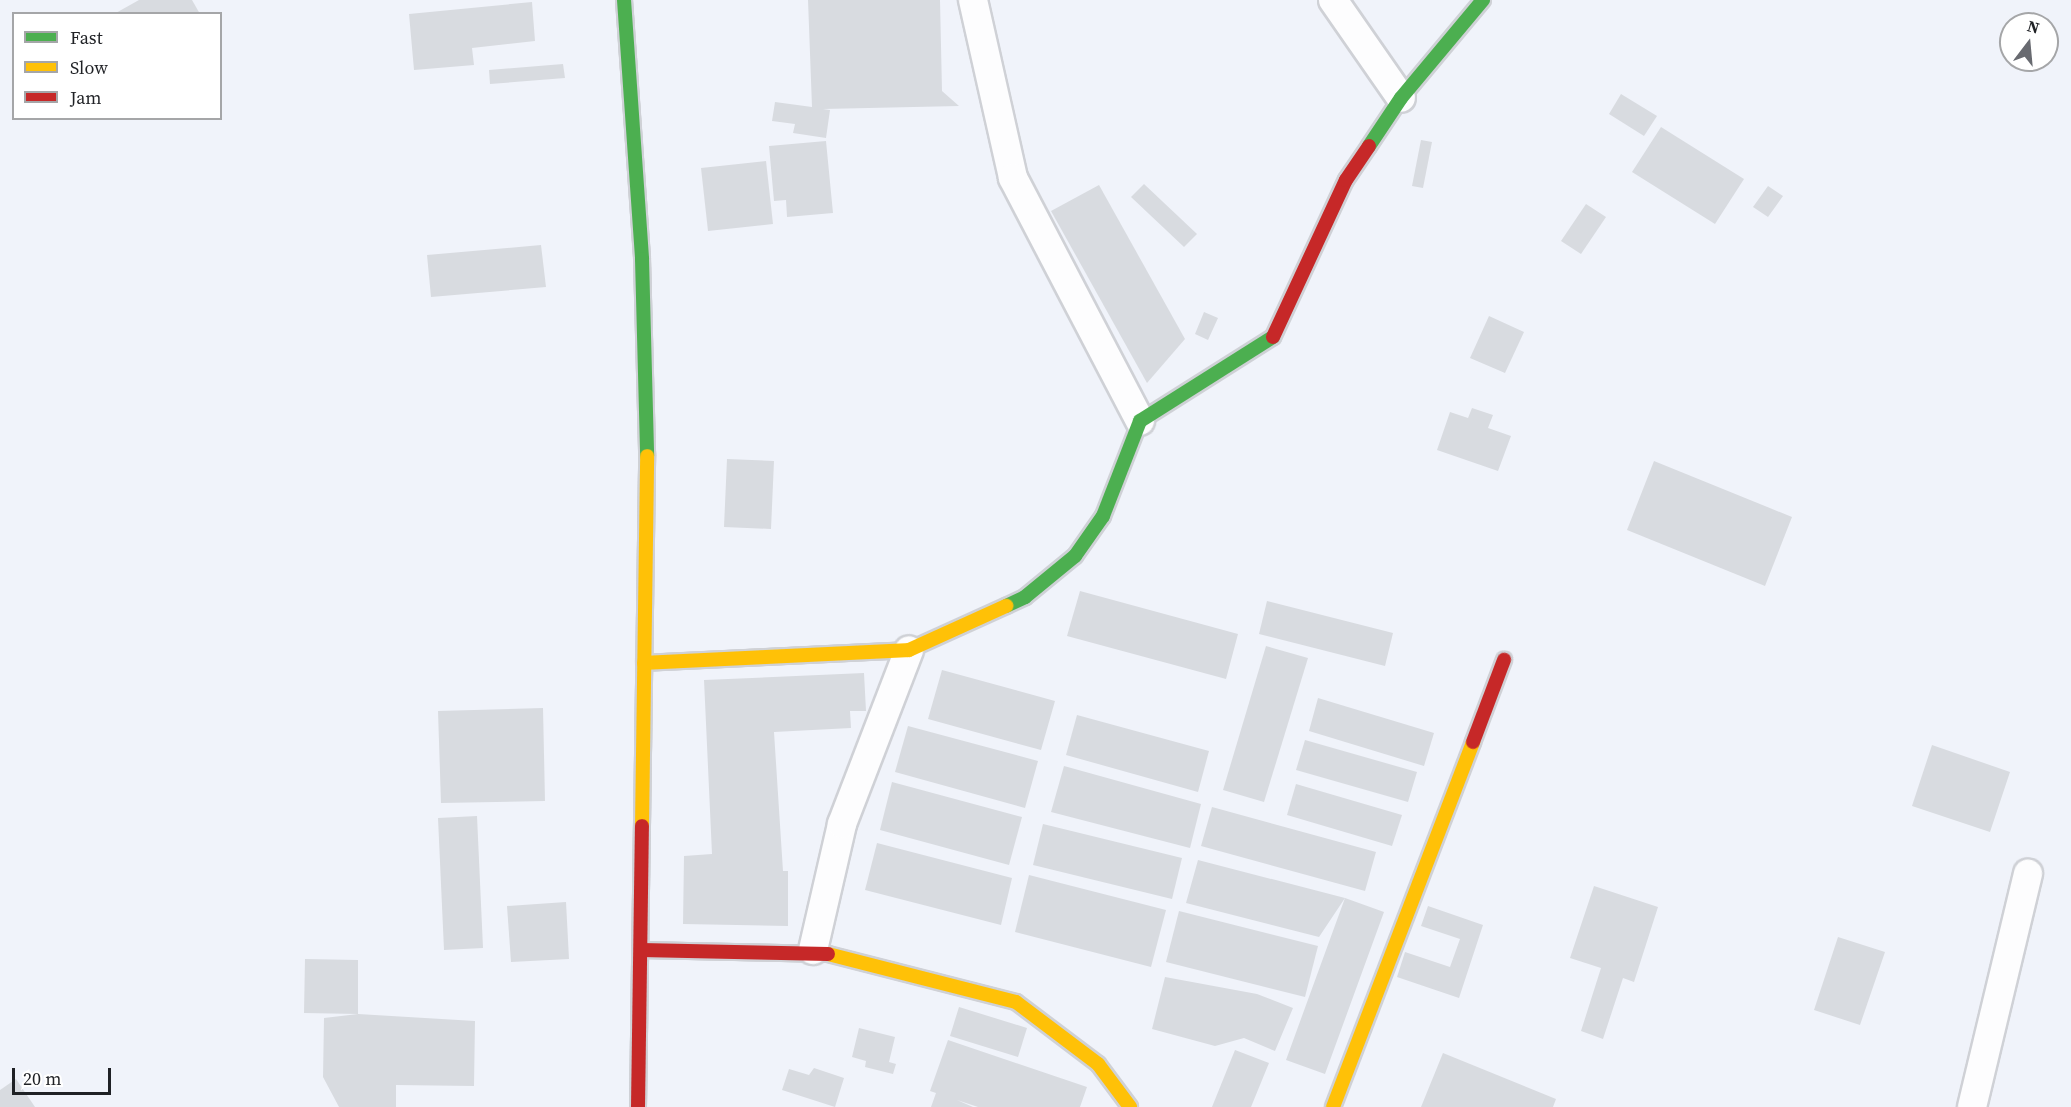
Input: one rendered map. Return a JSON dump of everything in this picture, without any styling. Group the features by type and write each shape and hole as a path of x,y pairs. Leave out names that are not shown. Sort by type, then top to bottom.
{"street":[{"path":"624,0 642,259 644,663 638,1107"},
{"path":"973,0 1013,178 1140,421"},
{"path":"1333,0 1401,98"},
{"path":"644,663 909,650 1025,597 1075,556 1103,516 1140,421 1278,334 1346,180 1401,98 1483,0"},
{"path":"813,950 842,824 909,650"},
{"path":"1334,1107 1504,660"},
{"path":"1972,1107 2028,874"},
{"path":"640,950 813,950 1016,1002 1098,1064 1130,1107"}],"building":[{"path":"139,0 192,0 199,12 118,12"},
{"path":"808,0 940,0 942,91 959,106 823,109 830,110 826,138 793,133 795,124 772,121 775,102 812,107"},
{"path":"532,2 535,41 472,48 474,65 414,70 409,14"},
{"path":"563,64 565,78 490,84 489,70"},
{"path":"1621,94 1657,116 1644,136 1609,114"},
{"path":"1661,127 1744,179 1715,224 1632,172"},
{"path":"1421,140 1432,142 1423,188 1412,186"},
{"path":"826,141 833,213 787,217 786,200 774,201 769,146"},
{"path":"766,161 773,224 708,231 701,168"},
{"path":"1144,184 1197,234 1184,247 1131,197"},
{"path":"1099,185 1185,339 1147,383 1051,211"},
{"path":"1768,186 1783,196 1768,217 1753,207"},
{"path":"1586,204 1606,217 1581,254 1561,241"},
{"path":"541,245 546,287 431,297 427,255"},
{"path":"1204,312 1218,318 1208,340 1195,334"},
{"path":"1489,316 1524,332 1505,373 1470,358"},
{"path":"1472,408 1493,415 1488,428 1511,436 1498,471 1437,450 1450,412 1468,418"},
{"path":"727,459 774,461 771,529 724,527"},
{"path":"1654,461 1792,517 1765,586 1627,530"},
{"path":"1080,591 1238,634 1226,679 1067,636"},
{"path":"1267,601 1393,633 1385,666 1259,634"},
{"path":"1266,646 1308,658 1264,802 1223,790"},
{"path":"942,670 1055,701 1041,750 928,719"},
{"path":"864,673 866,711 850,711 851,728 774,732 783,871 788,871 788,926 683,924 684,856 712,854 704,680"},
{"path":"1318,698 1434,733 1424,766 1309,731"},
{"path":"543,708 545,801 441,803 438,711"},
{"path":"1077,715 1209,751 1198,792 1066,755"},
{"path":"908,726 1038,761 1025,808 895,772"},
{"path":"1305,740 1417,772 1408,802 1296,770"},
{"path":"1932,745 2010,772 1990,832 1912,806"},
{"path":"1064,766 1201,804 1190,848 1051,812"},
{"path":"892,782 1022,817 1009,865 880,830"},
{"path":"1296,784 1402,815 1392,846 1287,815"},
{"path":"1212,807 1376,852 1365,891 1201,846"},
{"path":"477,816 483,948 444,950 438,818"},
{"path":"1043,824 1182,858 1172,899 1033,865"},
{"path":"877,843 1012,878 1001,925 865,890"},
{"path":"1198,860 1345,898 1319,937 1186,903"},
{"path":"1029,875 1166,910 1151,967 1015,932"},
{"path":"1594,886 1658,907 1634,982 1623,978 1603,1039 1581,1031 1601,968 1570,958"},
{"path":"1345,898 1384,912 1325,1074 1286,1060"},
{"path":"566,902 569,959 511,962 507,906"},
{"path":"1428,906 1483,925 1459,998 1397,977 1405,952 1450,967 1460,939 1421,926"},
{"path":"1179,911 1318,946 1305,997 1166,962"},
{"path":"1838,937 1885,952 1860,1025 1814,1010"},
{"path":"305,959 358,960 358,1014 304,1013"},
{"path":"1165,977 1257,994 1293,1008 1275,1051 1244,1038 1215,1046 1152,1029"},
{"path":"959,1007 1027,1028 1018,1057 950,1036"},
{"path":"358,1014 475,1021 474,1086 396,1085 396,1107 339,1107 323,1077 324,1018"},
{"path":"859,1028 895,1037 889,1062 896,1064 893,1074 865,1067 866,1061 852,1057"},
{"path":"948,1040 1087,1087 1080,1107 978,1107 957,1100 973,1107 931,1107 936,1093 930,1091"},
{"path":"1235,1050 1269,1063 1251,1107 1212,1107"},
{"path":"1443,1053 1556,1099 1553,1107 1421,1107"},
{"path":"814,1068 844,1078 835,1107 782,1090 789,1069 809,1075"},
{"path":"16,1079 35,1107 0,1107 0,1090"}],"traffic: fast":[{"path":"624,0 642,259 647,456"},
{"path":"1369,146 1401,98 1483,0"},
{"path":"1006,606 1025,597 1075,556 1103,516 1140,421 1273,337"}],"traffic: slow":[{"path":"642,826 647,456"},
{"path":"644,663 909,650 1006,606"},
{"path":"1333,1107 1473,742"},
{"path":"828,954 1016,1002 1098,1064 1130,1107"}],"traffic: jam":[{"path":"1273,337 1346,180 1369,146"},
{"path":"1473,742 1504,660"},
{"path":"638,1107 642,826"},
{"path":"641,950 828,954"}]}
